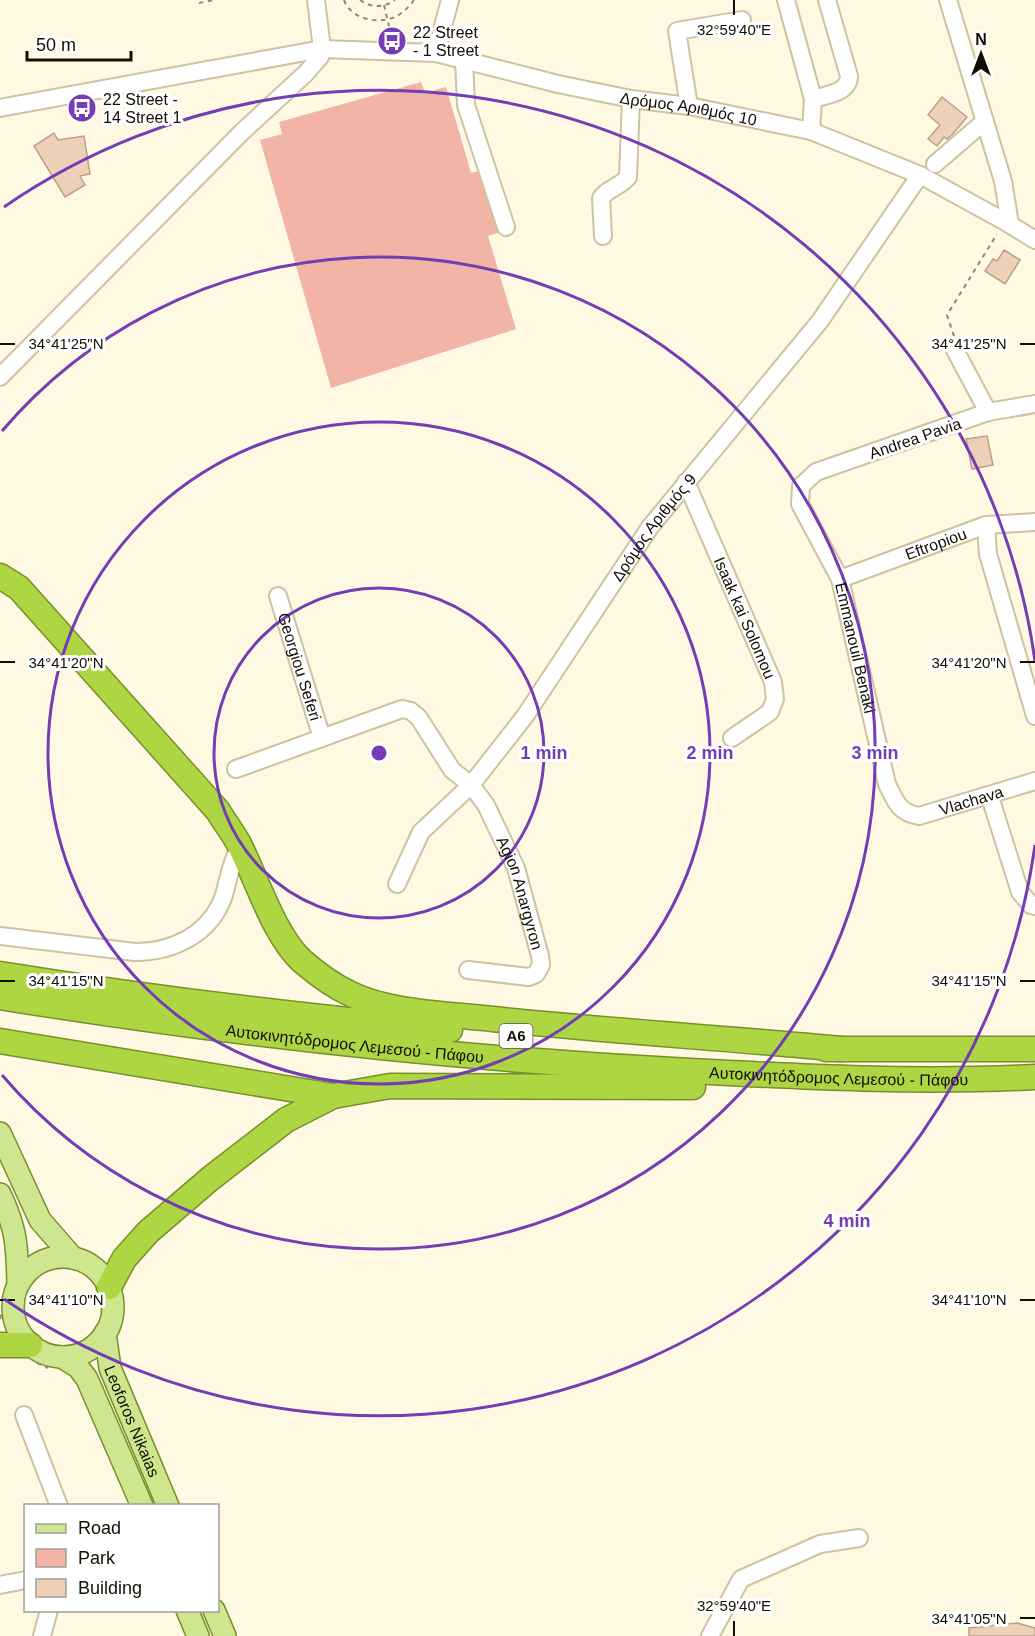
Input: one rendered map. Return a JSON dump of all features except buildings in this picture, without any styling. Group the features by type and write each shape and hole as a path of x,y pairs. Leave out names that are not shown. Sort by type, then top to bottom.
{"highway":[{"path":"0,576 19,588 218,811 240,846 257,887 288,944 301,959 325,979 352,995 386,1005 432,1012 599,1030 702,1036 841,1049"},
{"name":"Αυτοκινητόδρομος Λεμεσού - Πάφου","path":"0,974 100,990 294,1015 551,1040 708,1048 1035,1049"},
{"name":"Αυτοκινητόδρομος Λεμεσού - Πάφου","path":"0,997 111,1015 305,1041 568,1065 854,1079 1035,1077"},
{"path":"0,1041 333,1096"},
{"path":"109,1287 124,1259 148,1232 211,1178 286,1120 333,1096 390,1086 720,1087 854,1079"},
{"path":"0,1345 30,1353"}],"main road":[{"path":"0,1133 40,1220 73,1258 88,1264 100,1274 109,1287 113,1303 111,1319 105,1333 94,1346 59,1363 45,1354 30,1353 13,1317 13,1300 18,1284 28,1270 42,1261 73,1258"},
{"path":"0,1194 14,1224 18,1284"},
{"name":"Leoforos Nikaias","path":"105,1333 110,1368 167,1504"},
{"name":"Leoforos Nikaias","path":"59,1363 78,1367 87,1379 141,1504"},
{"path":"187,1612 198,1636"},
{"path":"214,1612 225,1636"}],"street":[{"path":"0,377 242,132 305,74 320,57 322,49 316,0"},
{"path":"436,53 450,0"},
{"path":"786,0 813,99 811,131"},
{"path":"813,99 836,93 849,82 827,0"},
{"path":"948,0 1003,181 1007,222"},
{"path":"688,106 677,31 742,20"},
{"name":"Δρόμος Αριθμός 10","path":"0,108 322,49 436,53 558,84 631,99 688,106 811,131 920,175 1007,222 1035,240"},
{"path":"464,59 466,105 506,227"},
{"path":"603,236 601,198 606,191 623,183 628,177 631,99"},
{"path":"935,164 985,121"},
{"name":"Δρόμος Αριθμός 9","path":"397,884 421,832 471,785 525,716 650,527 820,321 920,175"},
{"path":"955,350 988,412"},
{"name":"Andrea Pavia","path":"801,486 816,472 988,412 1035,404"},
{"name":"Isaak kai Solomou","path":"686,482 773,682 775,699 770,712 732,738"},
{"name":"Emmanouil Benaki","path":"801,486 800,504 840,579 887,784 898,805 907,814"},
{"name":"Eftropiou","path":"840,579 986,525 1035,522"},
{"path":"986,525 988,554 1035,716"},
{"name":"Georgiou Seferi","path":"278,596 322,738"},
{"path":"236,768 402,709 411,711 419,718 452,770 471,785"},
{"name":"Vlachava","path":"907,814 919,816 1035,782"},
{"name":"Agion Anargyron","path":"468,970 529,977 536,974 541,965 516,868 486,805 471,785"},
{"path":"990,796 1020,892 1031,905 1035,906"},
{"path":"0,936 135,952 154,952 168,948 203,928 214,913 223,897 232,861 240,846"},
{"path":"24,1415 58,1504"},
{"path":"710,1636 741,1579 820,1544 859,1538"},
{"path":"0,1585 24,1580"},
{"path":"42,1636 49,1612"}],"path":[{"path":"199,3 214,0"},
{"path":"344,0 345,4 358,16 388,20 408,8 414,0"},
{"path":"360,0 372,6 384,5 395,0"},
{"path":"384,5 393,50"},
{"path":"955,350 954,335 947,315 1007,222"},
{"path":"30,1353 59,1363"}],"green space":[{"path":"421,82 425,93 446,87 471,173 483,170 501,232 488,236 516,329 331,388 260,140 282,134 279,122"}],"place":[{"name":"22 Street - 1 Street","path":"392,41"},
{"name":"22 Street - 14 Street 1","path":"82,108"}]}
